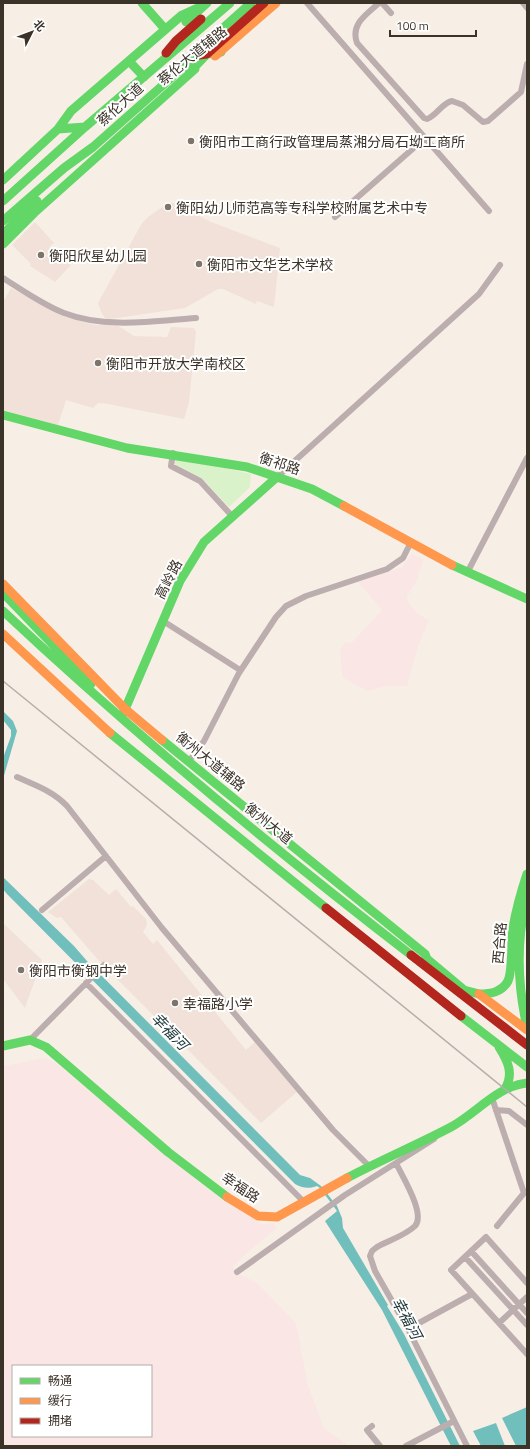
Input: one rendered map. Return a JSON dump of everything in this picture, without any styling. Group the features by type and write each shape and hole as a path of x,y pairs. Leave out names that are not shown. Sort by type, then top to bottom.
{"main road":[{"path":"142,3 168,27"},
{"path":"150,3 168,27"},
{"path":"3,180 58,129 71,111 129,60 182,15 207,3"},
{"path":"154,68 171,37 207,3"},
{"path":"154,68 176,41 219,3"},
{"name":"蔡伦大道","path":"3,201 85,127 230,3"},
{"name":"蔡伦大道","path":"3,221 64,168 93,147 196,55 212,37 251,3"},
{"path":"189,73 207,54 244,27 269,4"},
{"name":"蔡伦大道辅路","path":"3,244 34,213 189,73 220,52 244,27"},
{"path":"196,55 220,52"},
{"path":"129,60 144,77"},
{"path":"58,129 85,127"},
{"path":"3,191 48,154 85,127"},
{"path":"3,234 93,147"},
{"name":"衡祁路","path":"3,414 127,448 173,454 246,467 279,476 315,483 468,570 527,592"},
{"name":"衡祁路","path":"279,476 312,489 411,542 527,599"},
{"name":"高岭路","path":"121,720 180,581 204,542 279,476"},
{"name":"衡州大道辅路","path":"3,584 125,709 425,954 427,959 460,990 479,994 527,1029"},
{"path":"3,593 96,689 121,720"},
{"name":"衡州大道","path":"3,611 121,720 250,826 527,1044"},
{"path":"3,634 99,724 392,961 527,1067"},
{"path":"3,637 25,655"},
{"name":"西合路","path":"479,994 495,993 506,985 509,979 513,928 519,899 527,874"},
{"name":"西合路","path":"527,897 520,929 519,955 523,1013 527,1029"},
{"path":"3,1046 6,1044 30,1040"},
{"name":"幸福路","path":"30,1040 46,1047 168,1152 228,1197 258,1216 276,1217 369,1166 453,1126 505,1089 516,1084 527,1083"},
{"path":"494,1042 509,1066 511,1077 505,1089"}],"street":[{"path":"306,3 489,211"},
{"path":"523,3 527,8"},
{"path":"391,13 378,4 359,21 355,30 357,43 424,118 427,119 431,117 452,101 463,105 483,122 488,121 521,92 527,64"},
{"path":"335,216 425,138"},
{"path":"279,476 480,294 500,265"},
{"path":"3,278 65,313 106,322 122,323 196,318"},
{"path":"173,454 171,466 200,481 232,516"},
{"path":"468,570 527,458"},
{"path":"189,761 204,741 240,670 276,617 286,606 306,596 386,569 402,558 411,542"},
{"path":"163,621 240,670"},
{"path":"17,777 46,789 59,797 162,928 333,1130 369,1166"},
{"path":"42,910 106,856"},
{"path":"30,1040 102,966"},
{"path":"87,982 304,1202"},
{"path":"492,1098 524,1193 497,1226"},
{"path":"496,1110 509,1111 527,1125"},
{"path":"238,1272 345,1195 453,1126"},
{"path":"396,1163 418,1209 418,1218 415,1225 377,1247 372,1251 370,1256 375,1271 408,1329 467,1446"},
{"path":"527,1283 486,1237 451,1270 527,1354"},
{"path":"471,1251 527,1312"},
{"path":"464,1257 527,1325"},
{"path":"408,1329 472,1294"},
{"path":"499,1323 527,1297"},
{"path":"406,1446 454,1421"},
{"path":"372,1426 367,1430 380,1446"}],"shaded area":[{"name":"衡阳市文华艺术学校","path":"168,203 179,203 193,213 211,222 280,248 274,307 257,301 256,304 223,289 218,289 185,308 110,319 105,318 98,303 142,223"},
{"name":"衡阳欣星幼儿园","path":"35,222 54,243 50,246 71,265 55,282 30,266 31,264 12,245"},
{"name":"衡阳市开放大学南校区","path":"11,288 63,316 95,325 117,325 134,336 167,337 171,327 194,328 196,332 189,402 184,419 108,404 98,403 93,408 66,400 58,425 3,410 3,302"},
{"path":"412,554 424,560 418,576 419,578 407,596 408,602 417,613 429,620 418,647 407,686 387,686 367,691 342,677 340,650 345,642 351,643 382,610 358,582 402,567"},
{"name":"幸福路小学","path":"89,879 93,880 109,895 116,889 131,907 133,906 146,919 147,925 143,932 153,944 157,940 246,1050 256,1041 298,1091 261,1123 100,962 61,917 57,918 48,912"},
{"name":"衡阳市衡钢中学","path":"3,923 42,960 25,1008 3,979"},
{"path":"44,1058 55,1062 205,1187 261,1224 274,1223 277,1228 233,1267 241,1275 257,1283 296,1323 308,1385 324,1428 349,1446 3,1446 3,1066"}],"green space":[{"path":"176,457 251,474 250,487 229,507 203,479 175,464"}],"water":[{"path":"3,711 13,721 17,731 3,779 3,758 11,736 11,730 3,720"},
{"path":"3,877 74,946 87,961 300,1175 310,1178 321,1186 337,1206 342,1218 343,1228 404,1334 460,1446 451,1446 382,1310 325,1221 337,1211 320,1188 317,1186 309,1188 295,1184 6,893 3,889"},
{"path":"527,1407 527,1446 516,1446 502,1418"},
{"path":"496,1423 505,1446 481,1446 473,1431"}],"railway":[{"path":"3,681 527,1107"}],"traffic: fast":[{"path":"142,3 165,29"},
{"path":"186,22 207,3"},
{"path":"3,201 85,127 230,3"},
{"path":"3,221 64,168 93,147 197,55 213,37 251,3"},
{"path":"3,180 58,129 71,111 182,15 202,6"},
{"path":"189,73 207,54 221,52"},
{"path":"129,61 144,77"},
{"path":"3,244 34,213 195,69"},
{"path":"58,129 85,127"},
{"path":"3,234 37,201"},
{"path":"3,415 127,448 247,467 312,489 344,506"},
{"path":"123,714 180,581 204,542 277,477"},
{"path":"452,565 527,599"},
{"path":"3,593 91,684"},
{"path":"3,611 152,745 254,830 411,955"},
{"path":"110,733 326,908"},
{"path":"162,740 425,954 427,959 464,990 479,994"},
{"path":"479,994 496,992 503,988 508,981 511,970 513,928 527,874"},
{"path":"527,897 521,929 519,962 521,994 527,1027"},
{"path":"461,1016 527,1067"},
{"path":"3,1046 30,1040 46,1047 168,1152 227,1197"},
{"path":"499,1047 509,1068 509,1078 505,1089"},
{"path":"347,1178 451,1127 506,1089 527,1083"}],"traffic: slow":[{"path":"215,56 276,3"},
{"path":"344,506 452,565"},
{"path":"3,584 125,709 162,740"},
{"path":"3,634 110,733"},
{"path":"479,994 527,1030"},
{"path":"227,1197 258,1216 277,1217 347,1178"}],"traffic: jam":[{"path":"199,55 207,54 264,3"},
{"path":"166,53 176,41 201,19"},
{"path":"326,908 461,1016"},
{"path":"411,955 527,1045"}],"place":[{"name":"衡阳市工商行政管理局蒸湘分局石坳工商所","path":"191,141"},
{"name":"衡阳幼儿师范高等专科学校附属艺术中专","path":"168,207"},
{"name":"衡阳欣星幼儿园","path":"41,255"},
{"name":"衡阳市文华艺术学校","path":"199,264"},
{"name":"衡阳市开放大学南校区","path":"98,363"},
{"name":"衡阳市衡钢中学","path":"21,970"},
{"name":"幸福路小学","path":"175,1003"}],"water label":[{"name":"幸福河","path":"170,1031"},
{"name":"幸福河","path":"407,1318"}]}
